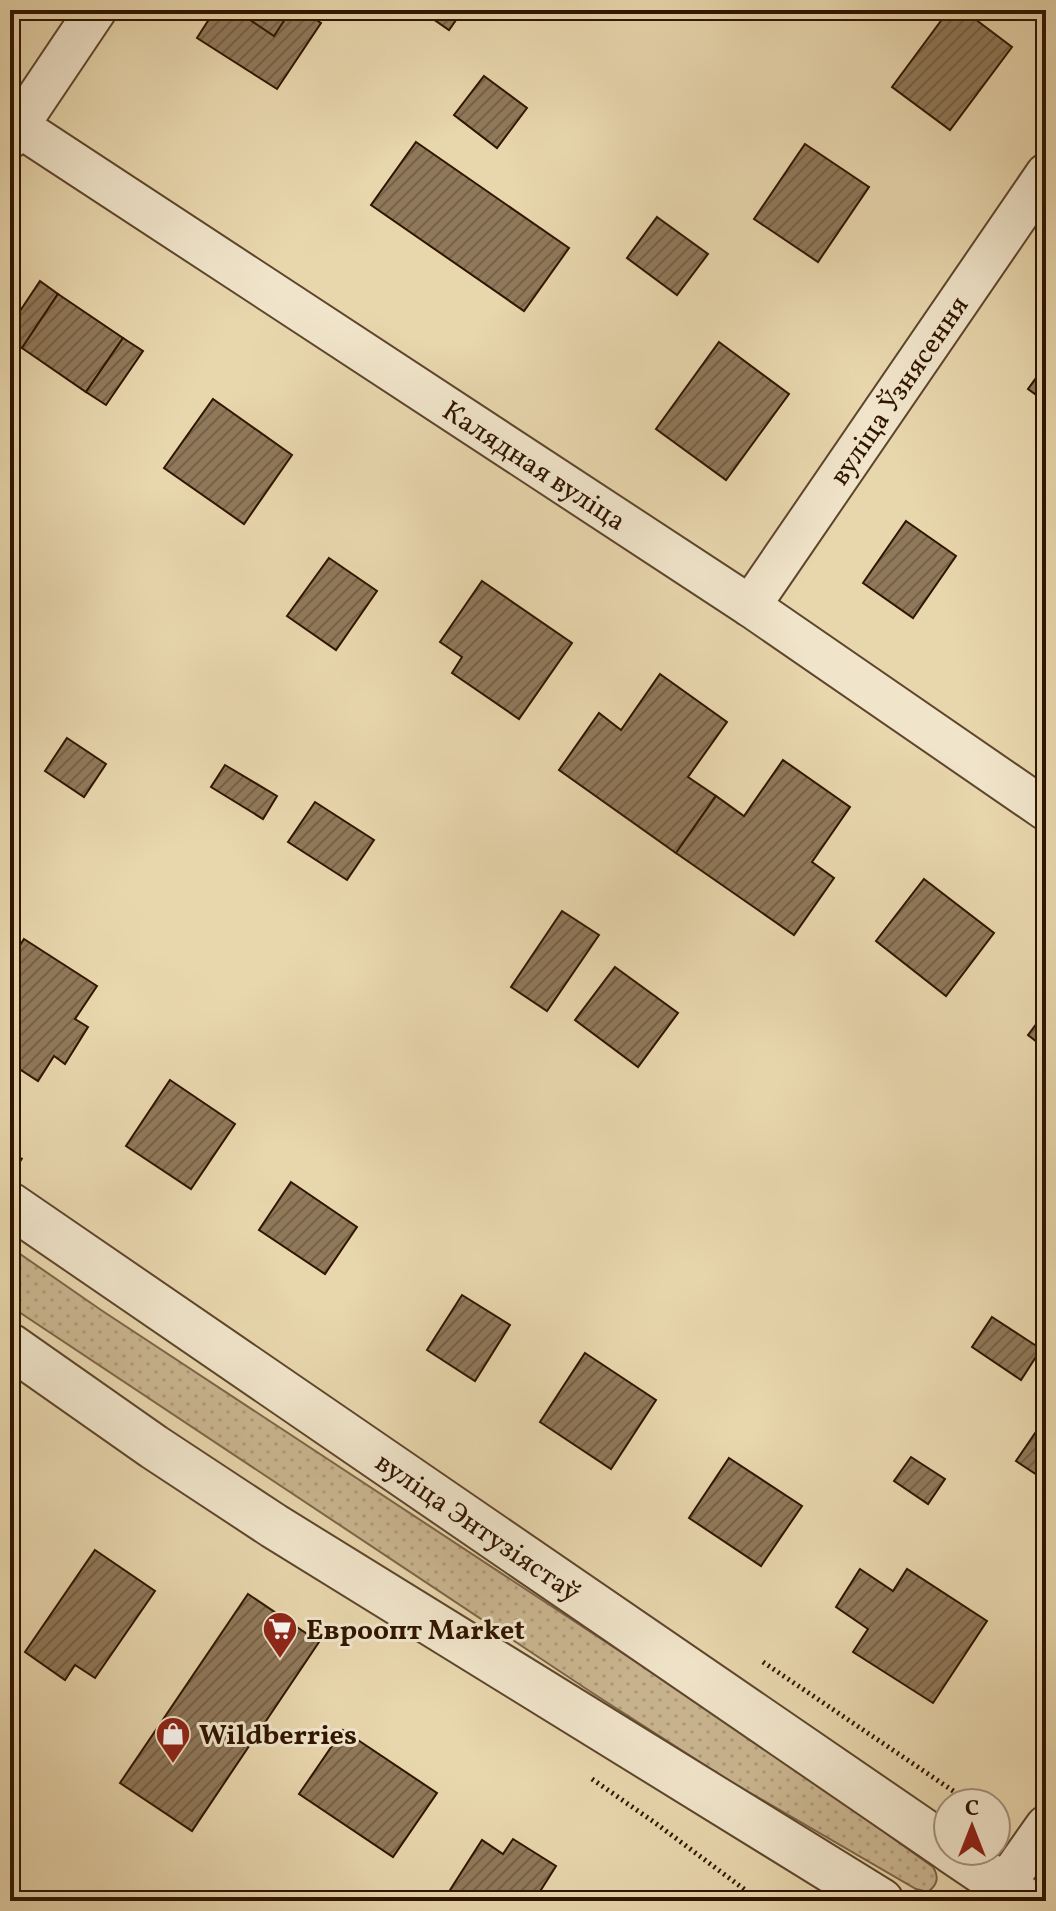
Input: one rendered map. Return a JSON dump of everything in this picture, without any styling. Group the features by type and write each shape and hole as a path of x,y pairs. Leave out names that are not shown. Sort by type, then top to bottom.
{"street":[{"path":"14,132 96,10"},
{"name":"Калядная вуліца","path":"14,132 750,606 1046,810"},
{"name":"вуліца Ўзнясення","path":"750,606 1046,174"},
{"name":"вуліца Энтузіястаў","path":"10,1205 932,1838"},
{"path":"10,1346 274,1526 881,1901"},
{"path":"1007,1896 1046,1826"},
{"name":"вуліца Энтузіястаў","path":"971,1867 1007,1896"}],"shaded area":[{"path":"10,1247 767,1748 933,1867 936,1883 928,1892 916,1889 728,1780 10,1306"}],"building":[{"path":"215,10 301,10 321,23 277,89 197,38"},
{"path":"252,10 291,10 274,36 247,18"},
{"path":"420,10 463,10 449,30"},
{"path":"949,10 963,10 1012,47 950,130 892,87"},
{"path":"484,76 527,108 497,148 454,115"},
{"path":"416,142 569,248 524,311 371,205"},
{"path":"805,144 869,187 818,262 754,219"},
{"path":"657,217 708,254 677,295 627,258"},
{"path":"40,281 58,294 22,348 10,340 10,326"},
{"path":"58,294 123,338 86,392 22,348"},
{"path":"123,338 143,351 106,405 86,392"},
{"path":"719,342 789,394 726,480 656,429"},
{"path":"1046,364 1046,402 1028,389"},
{"path":"213,399 292,455 244,524 164,468"},
{"path":"906,521 956,556 913,618 863,583"},
{"path":"329,558 377,591 336,650 287,616"},
{"path":"482,581 572,643 519,719 452,673 462,657 440,642"},
{"path":"660,674 727,722 688,777 716,796 676,853 559,770 599,713 621,730"},
{"path":"67,738 106,764 84,797 45,771"},
{"path":"783,760 850,807 812,862 834,878 794,935 676,853 716,796 744,816"},
{"path":"225,765 277,796 263,819 211,787"},
{"path":"315,802 374,840 347,880 288,842"},
{"path":"924,879 994,933 946,996 876,941"},
{"path":"562,911 599,935 547,1011 511,987"},
{"path":"24,939 97,986 75,1019 88,1027 65,1064 54,1056 38,1081 10,1063 10,961"},
{"path":"615,967 678,1013 638,1067 575,1020"},
{"path":"1046,1011 1046,1049 1028,1035"},
{"path":"170,1080 235,1124 191,1189 126,1146"},
{"path":"291,1182 357,1227 325,1274 259,1230"},
{"path":"462,1295 510,1325 475,1381 427,1350"},
{"path":"992,1317 1041,1349 1021,1380 972,1347"},
{"path":"585,1353 656,1400 611,1469 540,1422"},
{"path":"1046,1417 1046,1481 1016,1461"},
{"path":"911,1457 945,1479 928,1504 894,1481"},
{"path":"729,1458 802,1506 761,1566 689,1518"},
{"path":"95,1550 155,1591 95,1678 75,1665 65,1680 25,1652"},
{"path":"860,1569 893,1591 907,1569 987,1621 933,1703 853,1652 868,1629 836,1607"},
{"path":"248,1594 319,1642 192,1831 120,1783"},
{"path":"343,1730 437,1793 393,1857 299,1794"},
{"path":"513,1839 556,1866 534,1901 443,1901 482,1840 503,1854"}],"place":[{"name":"Евроопт Market","path":"280,1660"},
{"name":"Wildberries","path":"173,1765"}]}
